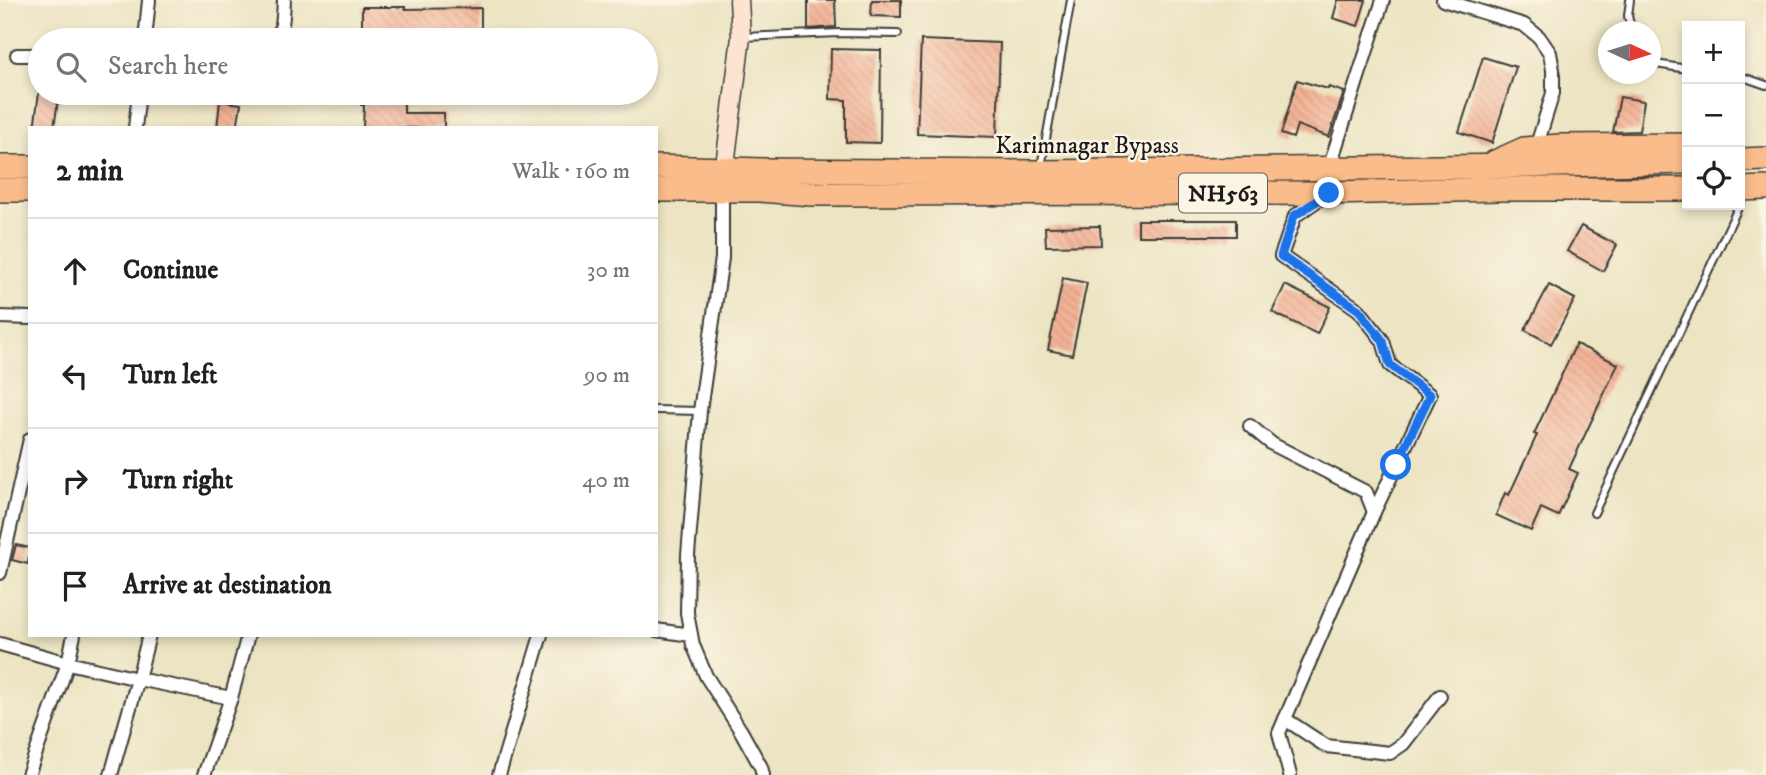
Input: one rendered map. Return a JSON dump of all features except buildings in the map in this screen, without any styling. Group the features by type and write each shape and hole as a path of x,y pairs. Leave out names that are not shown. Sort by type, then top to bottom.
{"highway":[{"path":"1745,144 1766,144"},
{"name":"NH563","path":"1486,166 1524,149 1559,146 1682,145"},
{"path":"1745,160 1766,159"},
{"name":"Karimnagar Bypass","path":"658,190 778,170 1040,172 1682,162"},
{"path":"0,167 28,167"},
{"name":"Karimnagar Bypass","path":"658,167 723,179 759,190 813,194 1329,193"},
{"name":"NH563","path":"1329,193 1682,189"},
{"path":"0,190 28,190"}],"street":[{"path":"146,28 149,0"},
{"path":"281,28 284,0"},
{"path":"739,0 741,37 723,179 722,258 701,411 688,555 687,613 693,645 706,676 741,731 763,775"},
{"path":"1329,168 1383,0"},
{"path":"1443,0 1524,25 1539,37 1549,53 1553,70 1553,93 1536,148"},
{"path":"17,55 28,55"},
{"path":"135,126 138,105"},
{"path":"1290,775 1279,733 1374,512 1430,395 1390,365 1383,341 1359,310 1281,256 1294,216 1329,193"},
{"path":"0,317 28,318"},
{"path":"1250,426 1272,443 1366,492 1374,512"},
{"path":"0,573 28,448"},
{"path":"658,630 691,635"},
{"path":"28,775 68,663 74,637"},
{"path":"111,775 148,637"},
{"path":"204,775 247,637"},
{"path":"499,775 540,637"},
{"path":"0,644 68,663 230,698"},
{"path":"1285,719 1326,746 1390,752 1404,744 1440,696"}],"lane":[{"path":"1040,172 1071,0"},
{"path":"1629,21 1630,0"},
{"path":"741,37 839,33 898,34"},
{"path":"1661,65 1682,68"},
{"path":"1745,78 1766,85"},
{"path":"1594,513 1751,189"},
{"path":"658,410 701,411"}],"route":[{"path":"1329,193 1294,216 1281,256 1359,310 1383,341 1390,365 1430,395 1396,465"}]}
